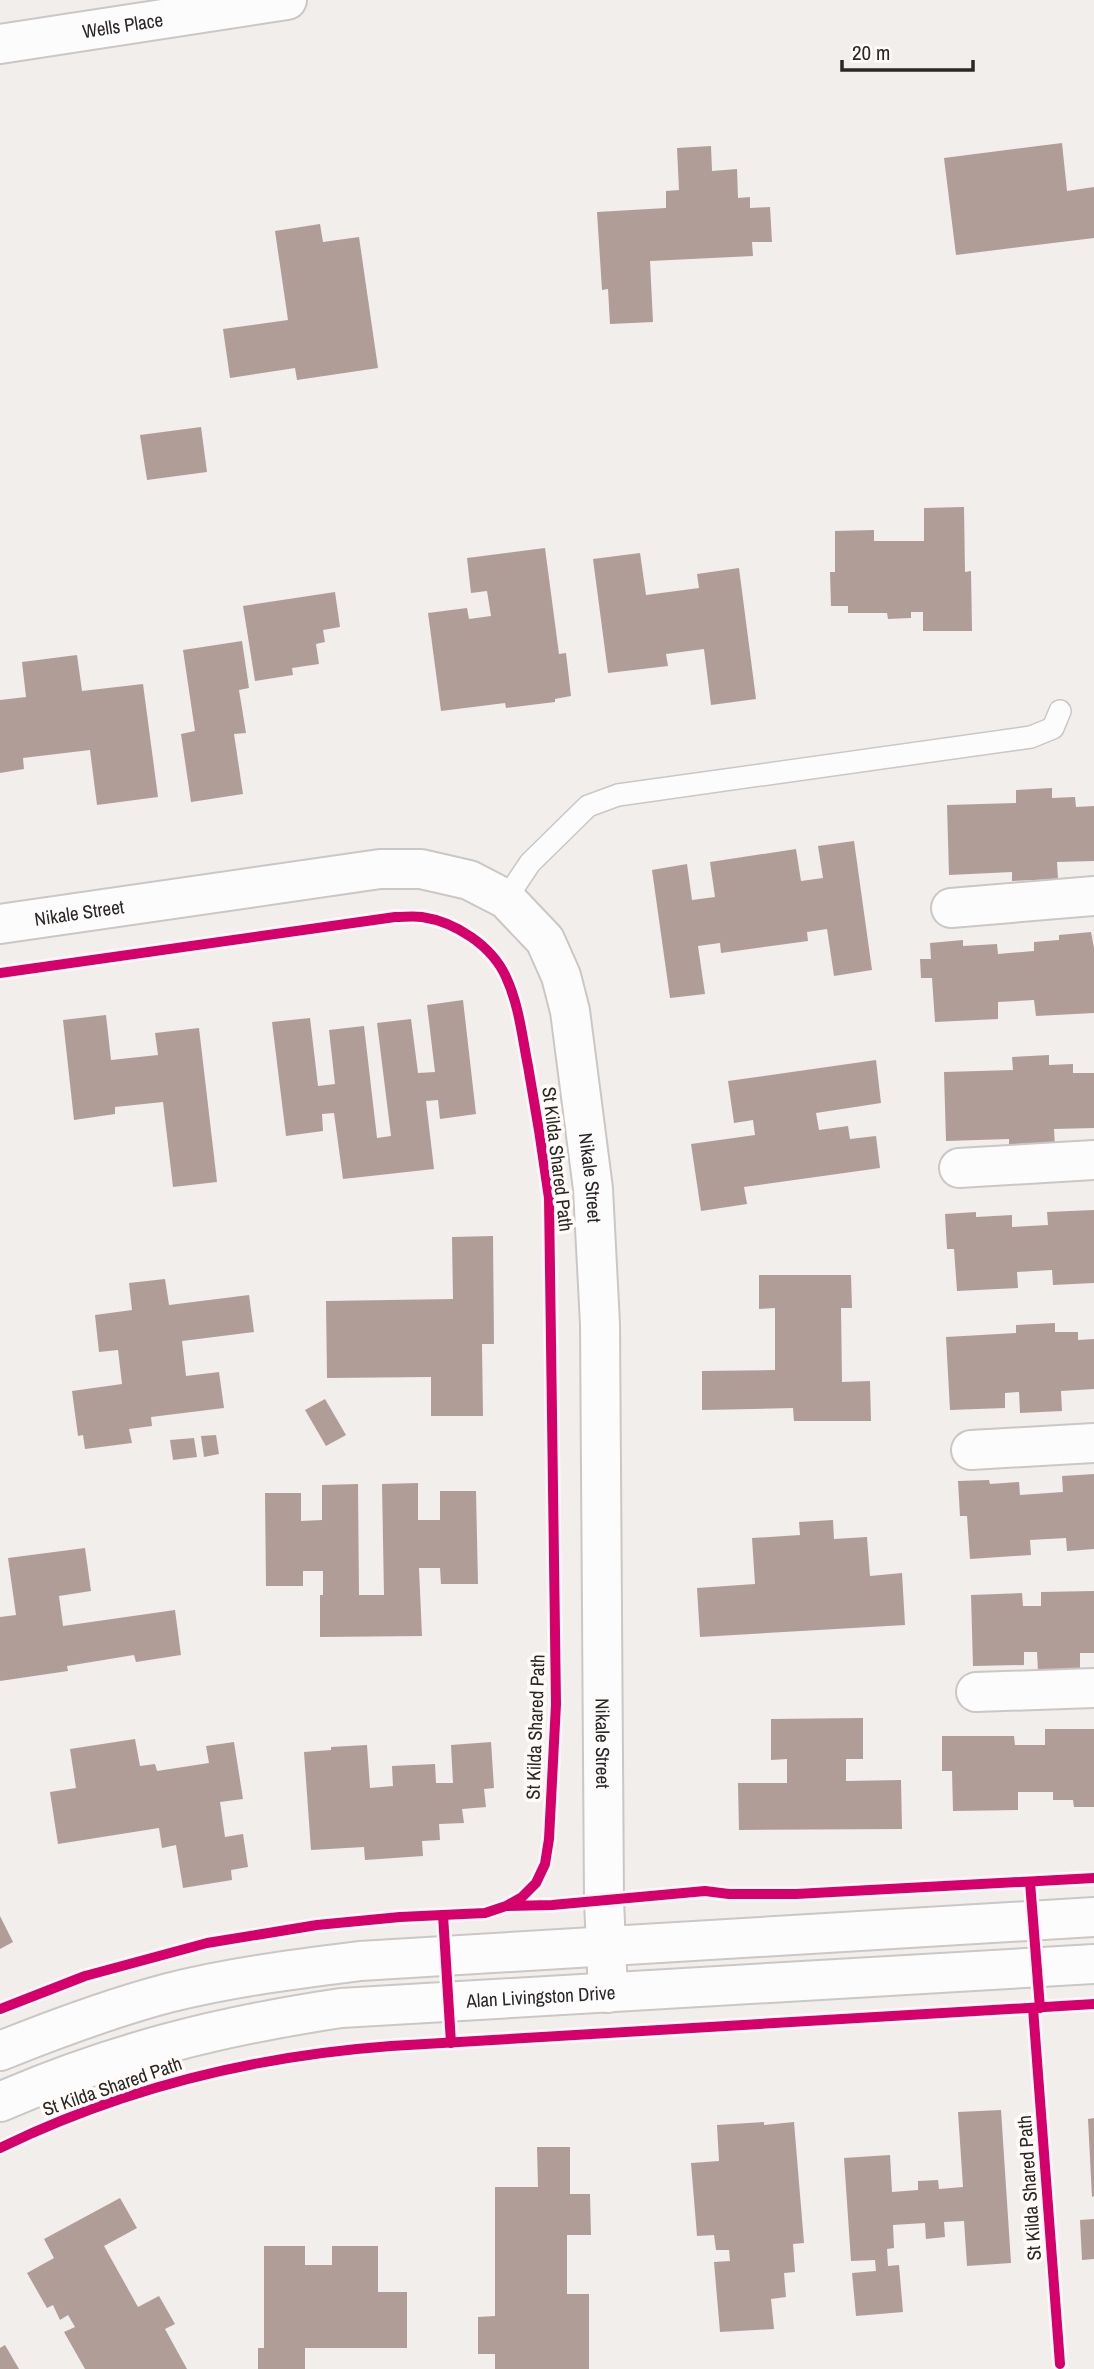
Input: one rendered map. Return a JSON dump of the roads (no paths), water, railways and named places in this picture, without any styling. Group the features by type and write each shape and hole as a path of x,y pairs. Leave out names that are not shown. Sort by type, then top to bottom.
{"street":[{"name":"Wells Place","path":"0,44 287,0"},
{"name":"Nikale Street","path":"0,924 380,869 421,869 469,880 506,899 545,940 561,976 570,1011 593,1189 600,1324 608,1993"},
{"path":"951,908 1094,896"},
{"path":"959,1168 1094,1160"},
{"path":"971,1450 1094,1443"},
{"path":"976,1692 1094,1688"},
{"path":"0,2051 111,2010 169,1993 264,1973 360,1961 1094,1917"},
{"name":"Alan Livingston Drive","path":"0,2102 40,2084 182,2038 264,2019 341,2008 1094,1964"}],"lane":[{"path":"506,899 530,863 588,806 618,795 1031,737 1053,728 1060,711"}]}
